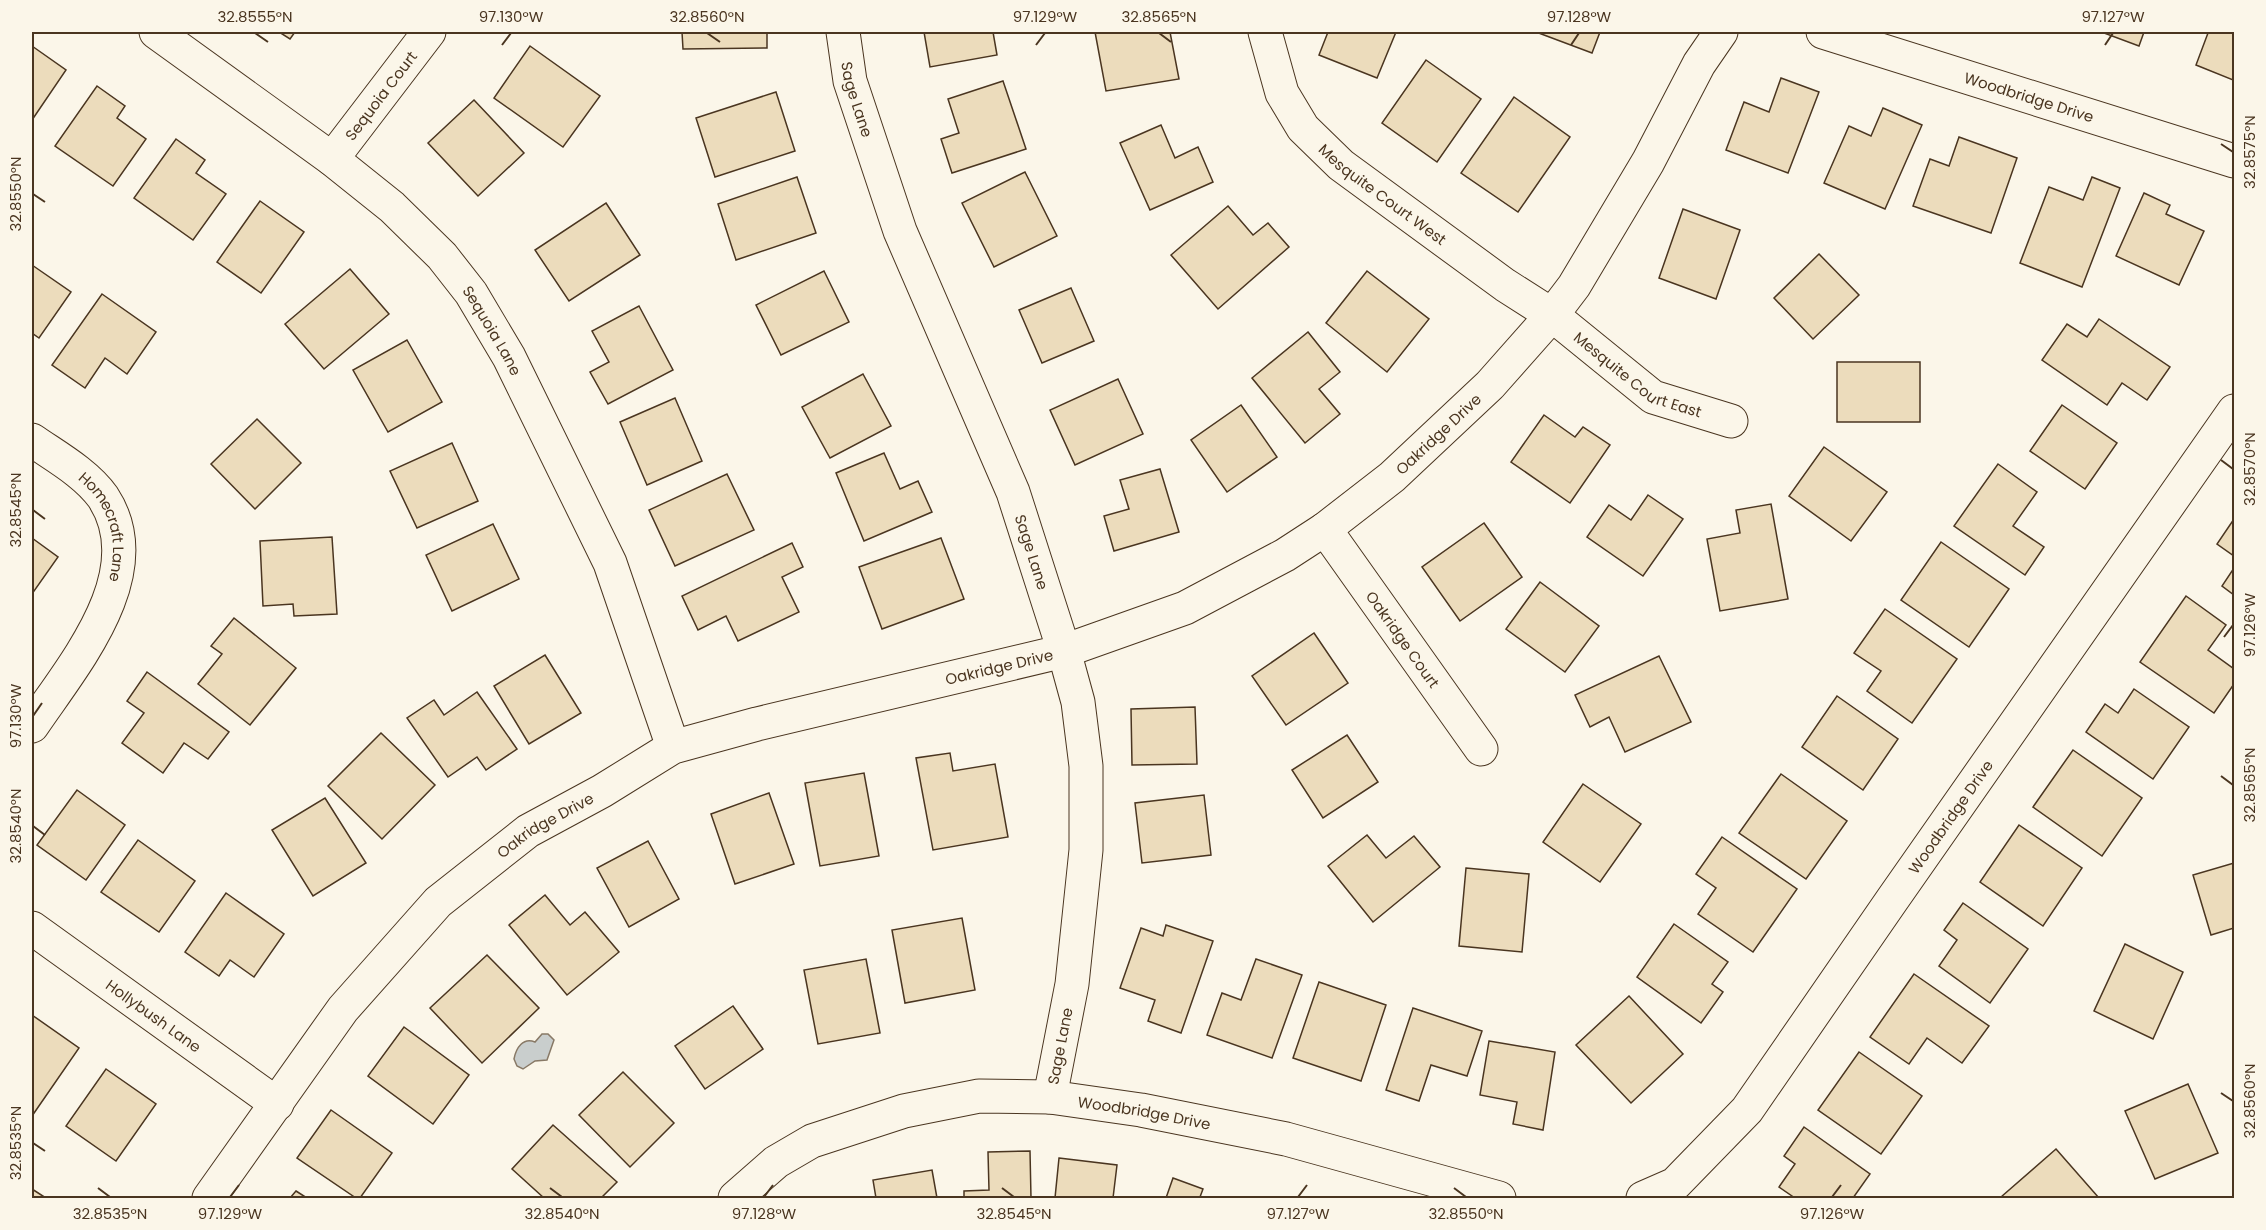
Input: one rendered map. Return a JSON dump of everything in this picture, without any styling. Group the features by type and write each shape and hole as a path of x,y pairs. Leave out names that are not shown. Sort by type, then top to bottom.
{"street":[{"name":"Sequoia Lane","path":"156,32 332,159 392,207 442,256 471,293 509,357 610,563 673,747"},
{"name":"Sequoia Court","path":"332,159 429,32"},
{"name":"Sage Lane","path":"843,32 850,81 900,231 1013,492 1078,702 1086,766 1086,850 1072,984 1050,1097"},
{"name":"Mesquite Court West","path":"1265,32 1282,93 1303,128 1341,165 1505,285 1552,315"},
{"name":"Woodbridge Drive","path":"1823,32 2235,161"},
{"name":"Oakridge Drive","path":"209,1198 343,1009 438,902 528,831 673,747 757,724 1064,651 1185,608 1285,555 1325,530 1392,477 1490,385 1552,315 1574,286 1648,162 1698,64 1719,35"},
{"name":"Mesquite Court East","path":"1552,315 1653,397 1731,421"},
{"name":"Woodbridge Drive","path":"1643,1198 1675,1184 1747,1110 2235,411"},
{"name":"Homecraft Lane","path":"32,440 87,479 102,497 117,527 119,560 110,598 92,638 32,726"},
{"name":"Oakridge Court","path":"1325,530 1481,749"},
{"name":"Hollybush Lane","path":"32,928 276,1104"},
{"name":"Woodbridge Drive","path":"735,1198 776,1162 812,1141 904,1111 980,1096 1050,1097 1142,1110 1286,1139 1499,1198"}],"shaded area":[{"path":"542,1034 548,1034 554,1040 547,1060 535,1061 523,1069 517,1066 514,1059 518,1047 527,1041 535,1042"}],"building":[{"path":"279,32 295,32 290,39"},
{"path":"682,32 767,32 767,48 683,49"},
{"path":"924,32 993,32 997,55 930,67"},
{"path":"1095,32 1170,32 1179,79 1106,91"},
{"path":"1328,32 1396,32 1377,78 1319,55"},
{"path":"1536,32 1600,32 1592,53"},
{"path":"2104,32 2144,32 2139,46"},
{"path":"2205,32 2234,32 2233,80 2196,65 2208,33"},
{"path":"32,46 66,70 32,120"},
{"path":"530,46 600,96 563,147 494,98"},
{"path":"1426,60 1481,99 1437,162 1382,123"},
{"path":"1781,78 1819,92 1788,173 1726,150 1744,102 1769,112"},
{"path":"1003,81 1026,149 952,173 941,139 959,133 948,99"},
{"path":"97,86 125,106 117,118 146,139 113,186 55,146"},
{"path":"776,92 795,151 715,177 696,118"},
{"path":"1514,97 1570,137 1518,212 1461,173"},
{"path":"474,100 524,153 478,196 428,143"},
{"path":"1883,108 1922,125 1885,209 1824,183 1849,126 1871,136"},
{"path":"1161,125 1175,158 1198,147 1213,182 1150,210 1120,143"},
{"path":"1959,137 2017,158 1991,233 1913,206 1930,159 1949,166"},
{"path":"176,139 205,160 196,173 226,194 193,240 134,198"},
{"path":"1025,172 1057,236 994,267 962,203"},
{"path":"797,177 816,233 736,260 718,204"},
{"path":"2092,177 2120,188 2082,287 2020,263 2049,187 2083,200"},
{"path":"2144,193 2170,205 2166,214 2204,231 2179,285 2116,256"},
{"path":"260,201 304,232 261,293 217,262"},
{"path":"606,203 640,255 569,301 535,250"},
{"path":"1228,206 1253,235 1268,223 1289,247 1218,309 1171,255"},
{"path":"1683,209 1740,230 1716,299 1659,278"},
{"path":"1819,254 1859,295 1813,339 1774,298"},
{"path":"32,265 71,292 39,338 32,333"},
{"path":"350,269 389,314 324,369 285,324"},
{"path":"824,271 849,322 781,355 756,305"},
{"path":"1367,271 1429,319 1387,372 1326,323"},
{"path":"1071,288 1094,341 1042,363 1019,310"},
{"path":"102,294 156,332 127,374 105,358 85,388 52,365"},
{"path":"639,306 673,370 608,404 590,372 609,362 592,331"},
{"path":"2099,319 2170,367 2147,400 2122,383 2107,405 2042,360 2067,324 2087,337"},
{"path":"1308,332 1340,372 1319,389 1340,414 1305,443 1252,378"},
{"path":"407,340 442,402 388,432 353,370"},
{"path":"1837,362 1920,362 1920,422 1837,422"},
{"path":"863,374 891,426 830,458 802,407"},
{"path":"1118,379 1143,434 1075,465 1050,410"},
{"path":"675,398 702,461 647,485 620,422"},
{"path":"1241,405 1277,457 1227,492 1191,440"},
{"path":"2062,405 2117,443 2085,489 2030,451"},
{"path":"1544,415 1575,437 1583,427 1610,445 1570,503 1511,462"},
{"path":"257,419 301,463 255,509 211,464"},
{"path":"452,443 478,501 417,528 390,471"},
{"path":"1824,447 1887,492 1851,541 1789,496"},
{"path":"884,453 900,489 918,481 932,512 864,541 836,473"},
{"path":"1998,464 2037,492 2013,526 2044,547 2025,575 1954,526"},
{"path":"1160,469 1179,532 1114,551 1104,516 1129,509 1120,480"},
{"path":"727,474 754,530 675,566 649,510"},
{"path":"1648,495 1683,519 1643,576 1587,537 1609,505 1631,520"},
{"path":"1771,504 1788,599 1720,611 1707,539 1740,533 1736,510"},
{"path":"2234,519 2234,556 2217,544"},
{"path":"1484,523 1522,577 1460,621 1422,567"},
{"path":"493,524 519,579 452,611 426,555"},
{"path":"332,537 337,614 294,616 293,604 263,606 260,541"},
{"path":"32,538 58,557 32,594"},
{"path":"941,538 964,599 882,629 859,567"},
{"path":"1941,542 2009,589 1969,647 1901,600"},
{"path":"792,543 803,567 782,577 799,612 738,641 726,616 698,630 682,596"},
{"path":"2234,568 2234,595 2222,586"},
{"path":"1540,582 1599,626 1565,672 1506,629"},
{"path":"2186,596 2226,625 2208,650 2234,669 2234,684 2214,713 2140,662"},
{"path":"1885,609 1957,659 1912,723 1867,691 1881,671 1854,653"},
{"path":"234,618 296,668 250,725 198,684 222,654 211,646"},
{"path":"1314,633 1348,683 1286,725 1252,676"},
{"path":"545,655 581,713 529,744 494,686"},
{"path":"1659,656 1691,722 1625,752 1609,717 1590,727 1575,695"},
{"path":"147,672 229,732 208,759 184,743 163,773 122,743 144,713 127,701"},
{"path":"2134,689 2189,727 2153,779 2086,732 2105,704 2118,713"},
{"path":"477,692 517,749 486,770 477,757 448,777 407,718 434,700 444,715"},
{"path":"1837,696 1898,739 1863,790 1802,747"},
{"path":"1195,707 1197,764 1132,765 1131,709"},
{"path":"381,733 435,785 382,839 328,786"},
{"path":"1347,735 1378,782 1323,818 1292,770"},
{"path":"2073,750 2142,798 2102,856 2033,807"},
{"path":"950,753 953,771 995,764 1008,837 933,850 916,758"},
{"path":"864,773 879,856 820,866 805,783"},
{"path":"1781,774 1847,821 1806,879 1739,833"},
{"path":"1583,784 1641,824 1600,882 1543,842"},
{"path":"77,790 125,825 86,880 37,845"},
{"path":"769,793 794,864 735,884 711,814"},
{"path":"1204,795 1211,855 1142,863 1135,803"},
{"path":"325,798 366,863 313,896 272,830"},
{"path":"2019,825 2082,868 2043,926 1980,882"},
{"path":"1367,835 1386,858 1414,836 1440,867 1373,922 1328,866"},
{"path":"1722,837 1797,889 1753,952 1698,914 1716,888 1696,874"},
{"path":"138,840 195,881 159,932 101,892"},
{"path":"648,841 679,899 629,927 597,868"},
{"path":"2234,863 2234,928 2211,935 2193,875"},
{"path":"1466,868 1529,874 1522,952 1459,946"},
{"path":"226,893 284,934 254,977 230,960 219,976 185,952"},
{"path":"545,895 570,925 585,912 619,952 567,995 509,925"},
{"path":"1963,903 2028,949 1990,1003 1939,966 1957,940 1944,930"},
{"path":"962,918 975,990 905,1003 892,930"},
{"path":"1674,924 1728,962 1712,984 1723,992 1701,1023 1637,977"},
{"path":"1166,925 1213,941 1181,1033 1148,1021 1155,1000 1120,988 1141,928 1163,936"},
{"path":"2125,944 2183,972 2153,1039 2094,1011"},
{"path":"487,955 539,1008 482,1063 430,1008"},
{"path":"866,959 880,1033 818,1044 804,970"},
{"path":"1256,959 1302,975 1272,1058 1207,1035 1222,993 1241,1000"},
{"path":"1914,974 1989,1026 1962,1063 1927,1038 1909,1064 1870,1037"},
{"path":"1319,982 1386,1005 1361,1081 1293,1058"},
{"path":"1629,996 1683,1054 1631,1103 1576,1045"},
{"path":"733,1006 763,1049 705,1089 675,1046"},
{"path":"1413,1008 1482,1031 1467,1076 1431,1065 1419,1101 1386,1090"},
{"path":"32,1015 79,1048 32,1116"},
{"path":"404,1027 469,1075 433,1124 368,1076"},
{"path":"1489,1041 1555,1052 1543,1130 1513,1124 1517,1102 1480,1095"},
{"path":"1859,1052 1922,1096 1881,1154 1818,1110"},
{"path":"106,1069 156,1104 116,1161 66,1126"},
{"path":"623,1072 674,1123 630,1167 579,1115"},
{"path":"2188,1084 2218,1153 2155,1179 2125,1111"},
{"path":"331,1110 392,1153 360,1198 356,1198 297,1158"},
{"path":"553,1125 617,1182 601,1198 544,1198 512,1169"},
{"path":"1804,1127 1870,1174 1853,1198 1795,1198 1779,1187 1795,1164 1784,1156"},
{"path":"2056,1149 2099,1198 2001,1197"},
{"path":"1030,1151 1031,1198 964,1198 964,1191 989,1190 988,1152"},
{"path":"1059,1158 1117,1165 1113,1198 1055,1198"},
{"path":"932,1170 937,1198 876,1198 873,1180"},
{"path":"1173,1178 1203,1189 1200,1197 1204,1198 1166,1198"},
{"path":"32,1189 46,1198 32,1198"},
{"path":"296,1191 307,1198 290,1198"}]}
